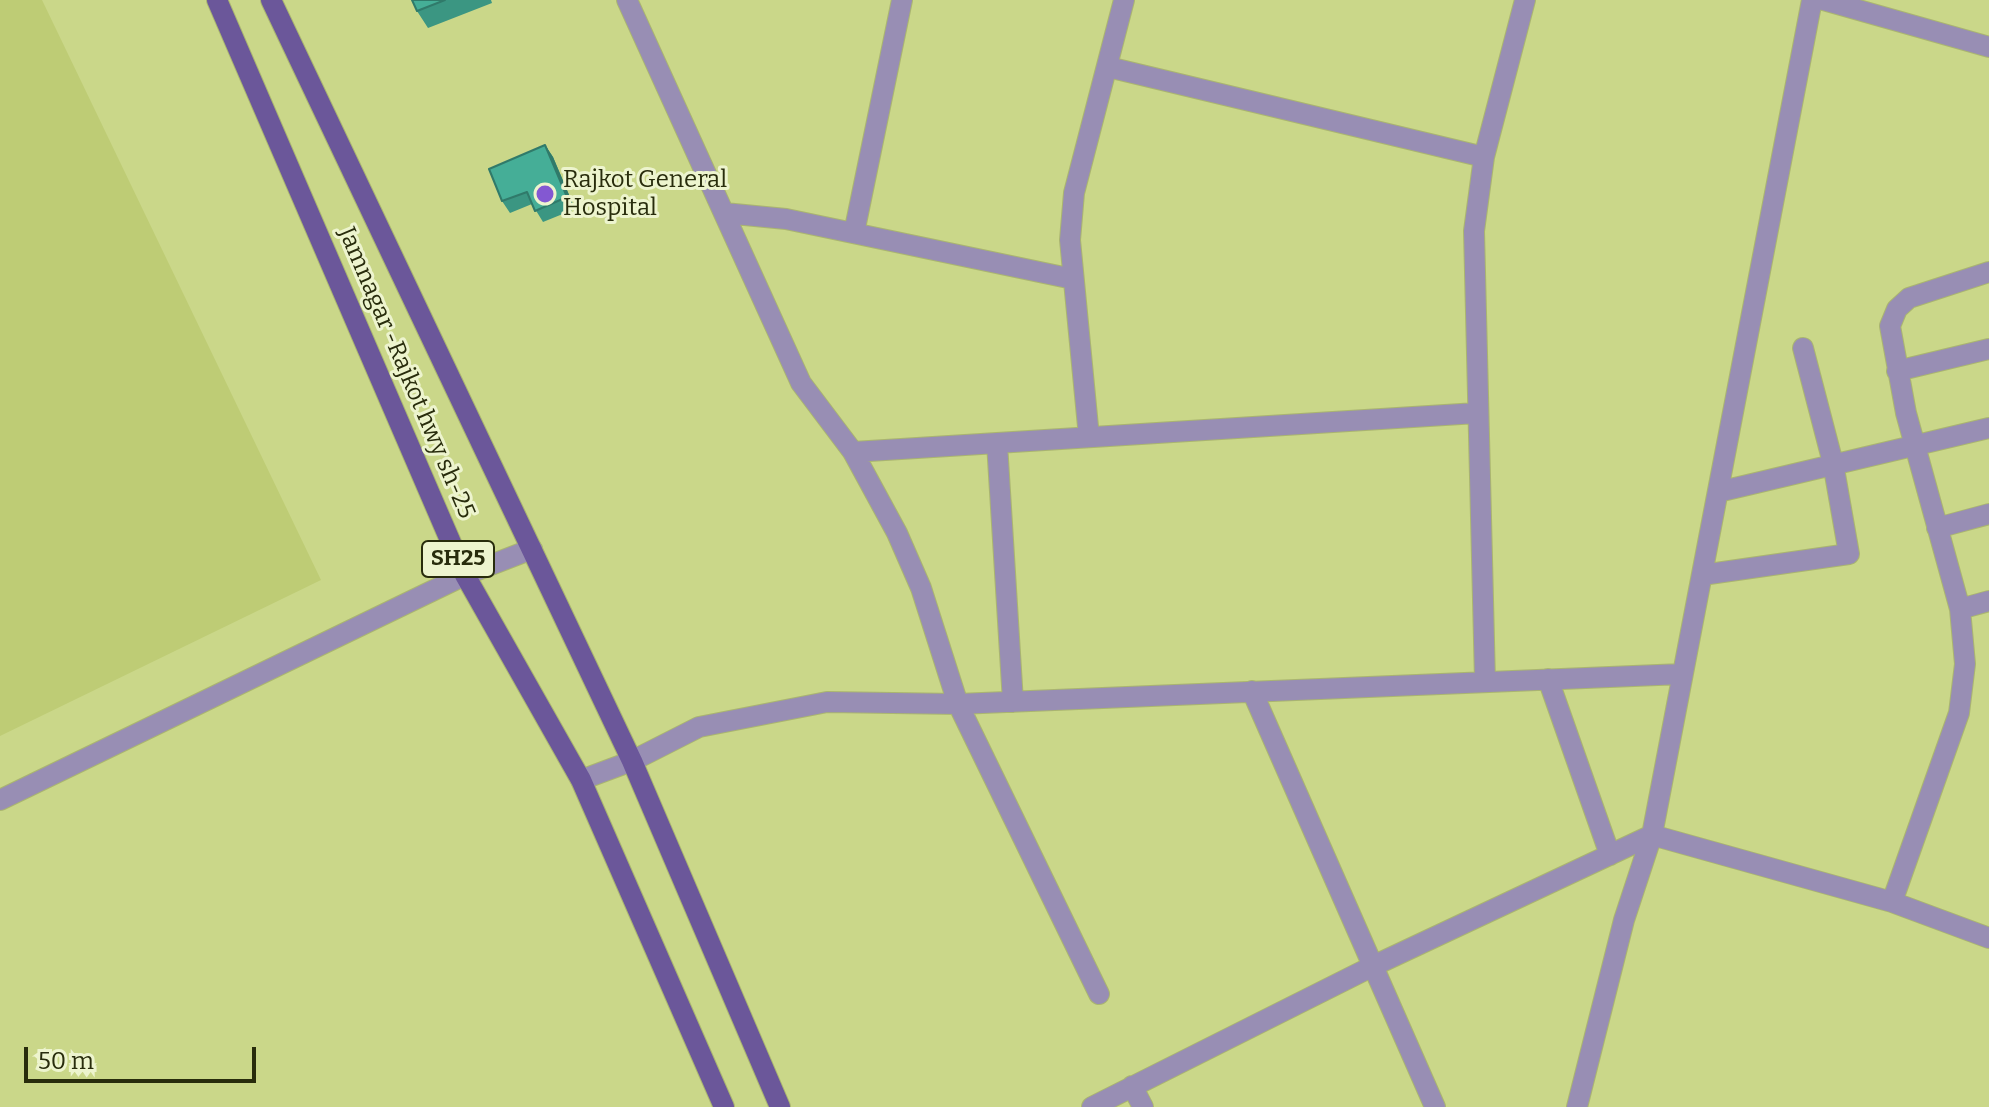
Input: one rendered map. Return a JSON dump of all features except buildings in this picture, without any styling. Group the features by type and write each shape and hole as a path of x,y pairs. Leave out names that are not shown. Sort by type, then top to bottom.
{"main road":[{"name":"Jamnagar -Rajkot hwy sh-25","path":"217,0 465,575 581,780 724,1107"},
{"name":"SH25","path":"271,0 632,761 780,1107"}],"street":[{"path":"627,0 801,383 853,452 921,588 958,704 1099,994"},
{"path":"854,233 902,0"},
{"path":"1089,437 1070,240 1074,193 1124,0"},
{"path":"1485,681 1474,231 1484,157 1525,0"},
{"path":"1577,1107 1624,920 1652,835 1812,0"},
{"path":"1823,0 1989,47"},
{"path":"1108,67 1484,157"},
{"path":"724,213 786,219 1073,279"},
{"path":"1892,902 1959,713 1965,664 1960,609 1897,371 1890,326 1897,309 1909,298 1989,272"},
{"path":"1702,575 1849,554 1833,463 1803,348"},
{"path":"1897,371 1989,349"},
{"path":"853,452 1477,413"},
{"path":"1718,492 1989,428"},
{"path":"997,443 1013,702"},
{"path":"1937,528 1989,514"},
{"path":"0,800 465,575 532,549"},
{"path":"1960,609 1989,601"},
{"path":"581,780 632,761 699,727 827,702 958,704 1682,674"},
{"path":"1548,679 1610,855"},
{"path":"1252,691 1435,1107"},
{"path":"1092,1107 1371,967 1652,835 1892,902 1989,938"},
{"path":"1132,1086 1143,1107"}],"shaded area":[{"path":"0,0 42,0 321,580 0,736"}],"place":[{"name":"Rajkot General Hospital","path":"545,194"}]}
